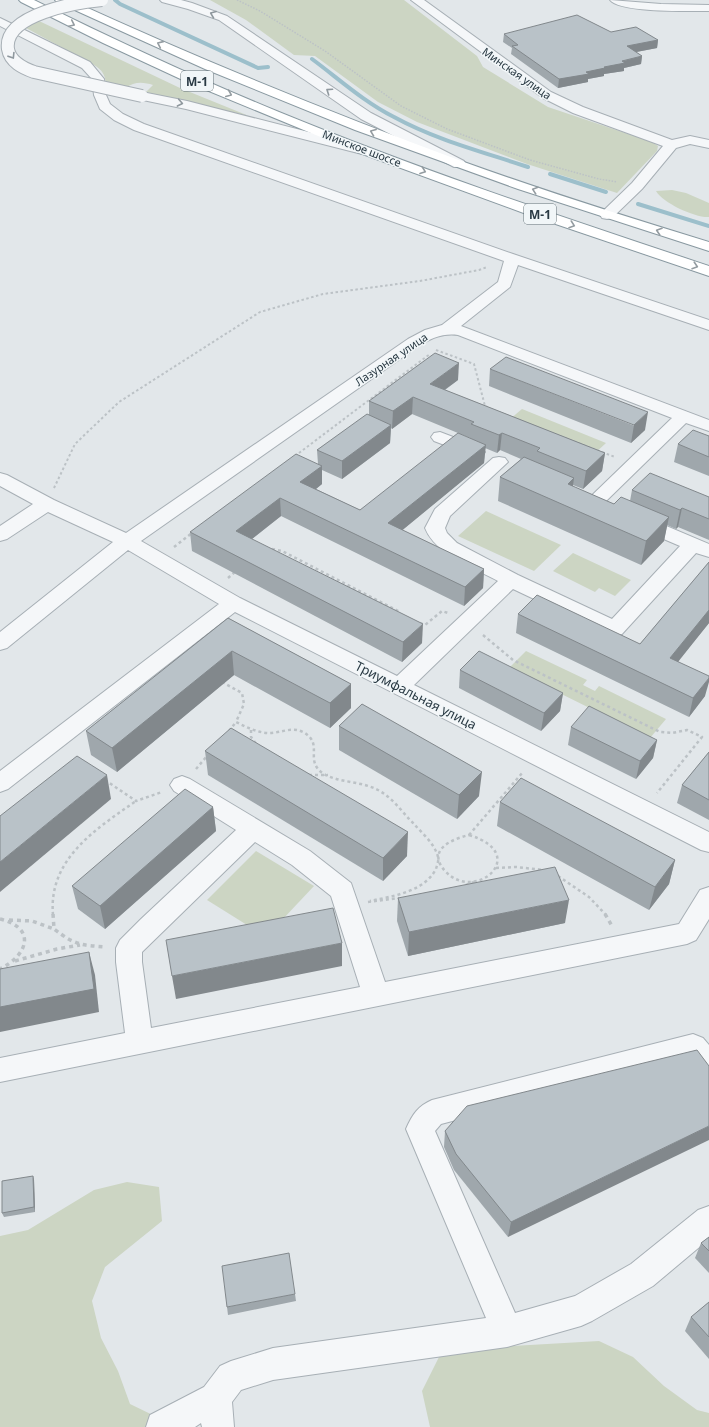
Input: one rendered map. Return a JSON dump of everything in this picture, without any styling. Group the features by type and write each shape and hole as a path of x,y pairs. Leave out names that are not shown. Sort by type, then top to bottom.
{"highway":[{"name":"Минское шоссе","path":"25,0 114,44 303,126 568,224 709,270"},
{"name":"Минское шоссе","path":"61,0 196,60 331,116 462,165 607,215 709,247"}],"street":[{"path":"102,0 62,7 30,19 11,34 8,42 9,53 21,66 38,73 83,84 187,105 374,152"},
{"path":"166,0 200,8 224,18 366,116 462,165"},
{"name":"Минская улица","path":"417,0 547,95 578,110 672,145"},
{"path":"616,0 622,3 643,6 709,8"},
{"path":"0,21 86,65 95,73 99,80 103,102 107,108 123,120 138,127 512,258 709,325"},
{"path":"607,215 637,186 672,145 690,140 709,144"},
{"path":"512,258 505,284 454,330 709,426"},
{"name":"Лазурная улица","path":"0,643 127,542 414,342 428,333 454,330"},
{"path":"440,437 506,465 442,513 434,528 438,536 450,547 511,580 615,629 701,547 601,505 634,464 684,416"},
{"name":"Триумфальная улица","path":"0,480 127,542 233,603 709,843"},
{"path":"0,535 47,504"},
{"path":"399,687 511,580"},
{"path":"0,784 233,603"},
{"path":"182,785 301,858 342,890 376,995"},
{"path":"140,1042 129,962 130,948 150,926 253,829"},
{"path":"0,1070 687,933 709,897"},
{"path":"507,1331 420,1129 432,1113 693,1046 709,1064"},
{"path":"162,1427 217,1412 231,1377 273,1364 507,1331 581,1310 642,1275 709,1220"}],"path":[{"path":"237,0 260,11 324,51 400,106 447,129 530,160 599,179 637,186"},
{"path":"47,504 75,444 119,402 260,312 322,294 420,281 479,270 512,258"},
{"path":"292,458 436,350 454,330"},
{"path":"436,350 474,364 485,406 493,409"},
{"path":"560,435 634,464"},
{"path":"172,548 197,529"},
{"path":"266,550 270,549 282,551 405,615"},
{"path":"212,590 239,568"},
{"path":"418,622 425,626 442,611 467,622 513,660 534,671 660,732 672,733 687,730 702,737 644,810"},
{"path":"216,678 242,693 244,704 236,722 226,735"},
{"path":"236,722 251,730 273,734 282,730 302,732 312,739 316,750 312,759 315,767 332,778 359,783 378,790 394,801 422,832 439,859 442,868 450,876 462,881 474,882"},
{"path":"251,730 251,737 259,747"},
{"path":"104,779 136,802 182,785 208,755"},
{"path":"469,835 537,756"},
{"path":"303,775 328,775"},
{"path":"367,902 414,889 425,882 435,871 439,859 440,849 447,841 457,836 469,835 480,838 491,844 497,852 498,862 486,878 462,887"},
{"path":"495,868 516,867 543,869 549,872"},
{"path":"555,875 573,884 596,904 613,928"},
{"path":"367,902 405,898"},
{"path":"367,902 369,910"},
{"path":"0,919 30,919 44,923 54,929"},
{"path":"8,920 18,925 24,933 25,943 21,953 14,962"},
{"path":"0,969 14,962 57,949 82,945"}],"green space":[{"path":"210,0 404,0 477,56 483,67 548,107 652,142 658,146 657,151 617,193 527,164 417,122 378,102 315,56 294,55 246,20"},
{"path":"37,20 180,88 249,116 146,92 153,85 150,84 136,83 126,88 106,84 104,75 97,67 26,28"},
{"path":"672,190 686,193 709,203 709,217 703,217 680,209 665,200 656,191"},
{"path":"522,409 606,443 593,455 509,420"},
{"path":"486,511 561,545 534,571 458,536"},
{"path":"573,553 631,580 615,596 599,588 595,592 553,571"},
{"path":"526,651 587,680 583,685 595,691 599,686 666,719 650,738 509,668"},
{"path":"256,851 314,886 283,919 247,925 207,900"},
{"path":"127,1182 159,1187 162,1221 105,1267 92,1301 101,1338 118,1371 130,1404 163,1420 166,1427 0,1427 0,1236 28,1230 94,1190"},
{"path":"599,1341 633,1357 664,1386 697,1410 709,1413 709,1427 430,1427 422,1391 440,1355 475,1348"}],"building":[{"path":"577,15 611,32 636,27 658,40 627,46 642,56 622,61 625,63 586,72 589,74 559,79 512,46 518,45 504,34"},
{"path":"435,353 459,363 430,384 605,453 586,471 537,451 540,448 502,433 499,435 471,424 474,422 413,397 393,411 369,401"},
{"path":"506,357 648,412 634,425 490,369"},
{"path":"367,414 391,425 342,461 317,450"},
{"path":"693,430 709,436 709,457 678,444"},
{"path":"458,433 486,445 388,523 484,569 465,587 280,498 236,531 423,624 403,642 190,532 296,454 322,466 300,482 360,510"},
{"path":"524,457 574,478 568,484 614,504 621,497 669,517 646,541 500,477"},
{"path":"650,473 709,497 709,519 682,508 680,510 632,490"},
{"path":"709,562 709,610 670,658 709,676 693,698 518,614 537,595 640,644"},
{"path":"228,618 351,684 330,703 232,651 112,748 86,731"},
{"path":"479,651 563,693 544,713 460,670"},
{"path":"362,704 482,772 459,795 339,726"},
{"path":"589,706 657,740 640,761 571,727"},
{"path":"231,728 408,832 383,858 205,751"},
{"path":"709,752 709,800 682,785"},
{"path":"77,756 107,775 0,862 0,816"},
{"path":"521,778 675,860 655,887 500,802"},
{"path":"185,789 213,807 100,906 72,886"},
{"path":"555,867 569,900 409,932 398,898"},
{"path":"333,908 342,943 172,976 166,940"},
{"path":"89,952 94,989 0,1007 0,969"},
{"path":"697,1050 709,1066 709,1126 511,1222 456,1154 445,1131 467,1106"},
{"path":"33,1176 34,1207 2,1213 2,1181"},
{"path":"709,1237 709,1251 701,1243"},
{"path":"289,1253 295,1294 227,1307 222,1266"},
{"path":"709,1302 709,1337 691,1317"}],"waterway":[{"path":"115,0 120,4 258,68 268,67"},
{"path":"312,59 372,104 410,125 460,145 528,167"},
{"path":"550,174 606,192"},
{"path":"638,204 709,226"}]}
